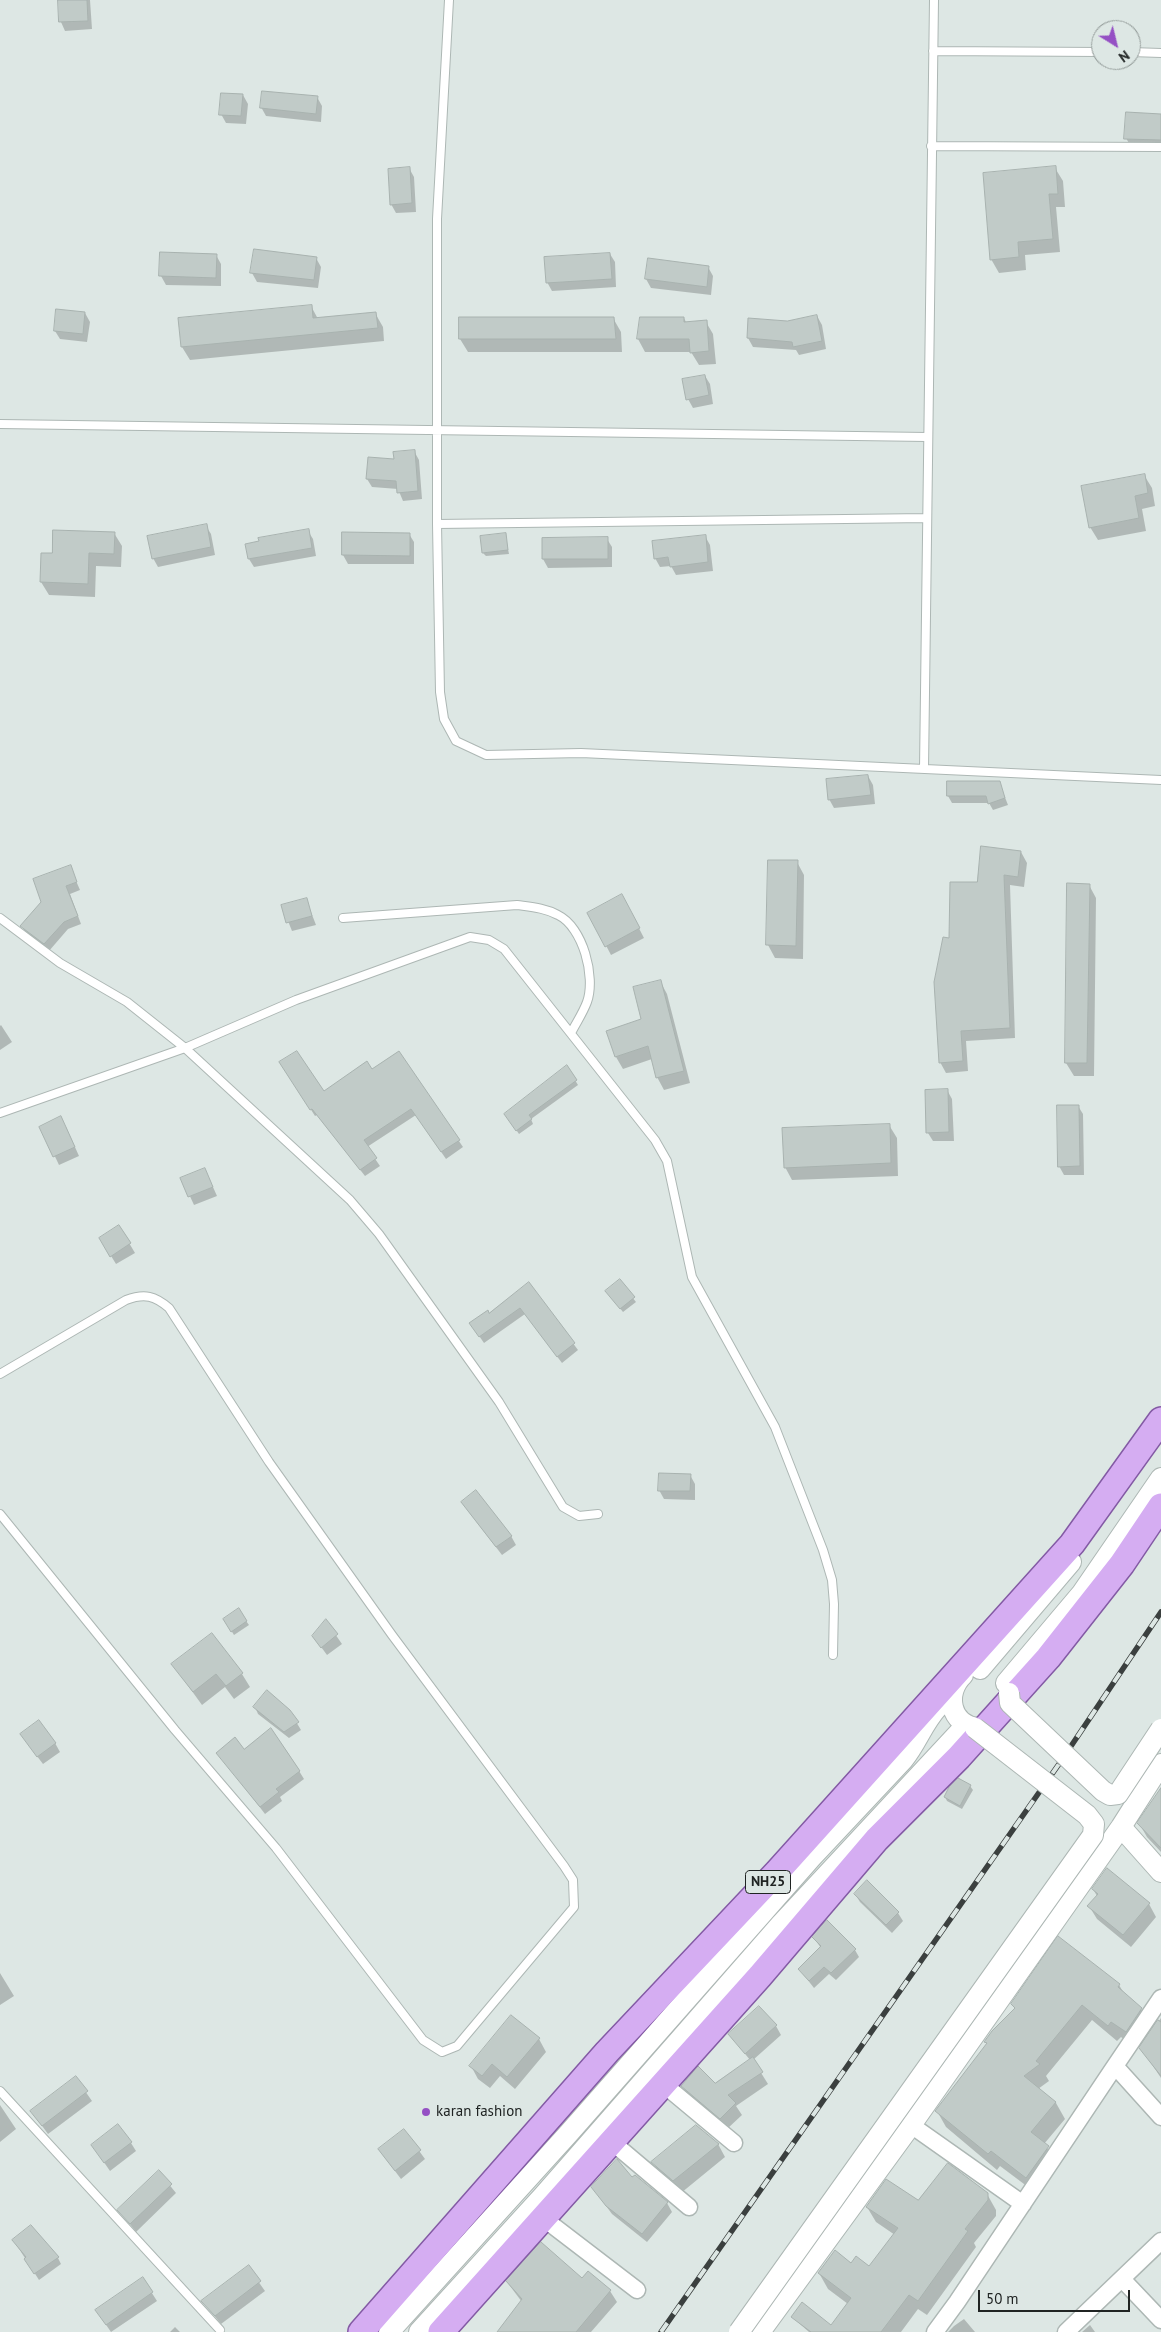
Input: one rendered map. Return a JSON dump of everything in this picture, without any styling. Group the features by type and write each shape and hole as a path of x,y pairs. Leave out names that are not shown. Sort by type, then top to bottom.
{"main road":[{"name":"NH25","path":"361,2332 607,2052 777,1872 1072,1544 1161,1420"},
{"path":"449,2329 543,2218 612,2142 662,2083 760,1976 877,1839 959,1756 1048,1658 1122,1564 1161,1506"}],"street":[{"path":"980,1669 1064,1571 1111,1506 1161,1428"},
{"path":"419,2332 543,2196 780,1925 970,1726 994,1725 1007,1712 1008,1693 1129,1528 1161,1478"},
{"path":"389,2332 569,2133 812,1857 903,1760 915,1745 928,1717 951,1693 962,1676 970,1671 980,1669 990,1671 999,1676 1008,1693 1102,1791 1110,1795 1118,1794 1161,1729"},
{"path":"738,2332 1093,1835 1094,1824 1087,1815 970,1726 954,1711 951,1693"},
{"path":"760,2332 911,2125 1120,1827 1161,1764"},
{"path":"1120,1827 1161,1872"},
{"path":"935,2332 1161,1998"},
{"path":"1115,2066 1161,2117"},
{"path":"662,2083 734,2143"},
{"path":"911,2125 1023,2204"},
{"path":"612,2142 689,2207"},
{"path":"543,2218 637,2290"},
{"path":"1066,2332 1161,2241"},
{"path":"1122,2279 1161,2320"}],"lane":[{"path":"449,0 437,219 437,524 440,692 444,719 456,741 486,755 581,753 1161,780"},
{"path":"924,769 934,0"},
{"path":"933,51 1091,52"},
{"path":"1141,52 1161,53"},
{"path":"932,146 1161,147"},
{"path":"0,424 927,437"},
{"path":"437,524 926,518"},
{"path":"343,918 517,905 540,908 560,916 578,935 586,957 590,981 587,1001 571,1033"},
{"path":"0,918 60,963 127,1002 185,1048 350,1200 379,1234 494,1394 563,1507 579,1516 598,1514"},
{"path":"0,1113 185,1048 296,1000 470,937 489,940 504,948 655,1140 667,1161 692,1277 775,1427 823,1550 832,1580 834,1604 833,1656"},
{"path":"0,1374 126,1300 141,1295 157,1298 169,1308 269,1462 392,1635 564,1866 573,1880 574,1906 456,2046 442,2052 423,2040 276,1848 175,1730 0,1514"},
{"path":"0,2091 220,2330"}],"building":[{"path":"58,0 87,0 88,21 59,22"},
{"path":"262,91 318,96 316,114 260,108"},
{"path":"221,93 243,94 241,116 219,115"},
{"path":"1126,112 1161,114 1161,140 1124,139"},
{"path":"1056,166 1058,194 1049,194 1053,239 1018,242 1019,257 990,260 983,173"},
{"path":"410,167 412,203 390,205 388,169"},
{"path":"254,249 317,257 314,280 250,273"},
{"path":"160,252 217,254 216,278 159,276"},
{"path":"610,253 612,279 546,283 544,257"},
{"path":"648,258 709,266 707,287 645,279"},
{"path":"312,305 313,318 376,312 378,328 181,347 178,318"},
{"path":"56,309 85,312 83,334 54,331"},
{"path":"817,315 822,341 793,347 792,342 747,338 748,318 787,321"},
{"path":"459,317 614,317 616,339 459,339"},
{"path":"640,317 684,317 684,322 707,320 709,351 690,353 689,339 637,339"},
{"path":"705,375 709,395 686,400 682,379"},
{"path":"415,450 418,491 397,493 396,481 366,479 368,457 394,459 393,452"},
{"path":"1145,474 1148,493 1135,496 1139,518 1089,528 1081,486"},
{"path":"207,524 211,547 152,559 147,536"},
{"path":"309,529 312,548 248,559 245,544 259,541 258,538"},
{"path":"53,530 115,532 114,554 89,553 88,584 40,582 41,553 52,553"},
{"path":"342,532 410,533 410,556 342,555"},
{"path":"506,533 508,550 482,553 480,536"},
{"path":"706,535 708,562 670,567 668,557 654,559 652,541"},
{"path":"608,537 608,559 542,559 542,538"},
{"path":"868,775 871,795 828,800 826,779"},
{"path":"947,781 1000,781 1005,798 988,804 986,796 947,796"},
{"path":"981,846 1021,851 1018,877 1004,875 1010,1028 961,1031 963,1061 939,1063 934,982 943,937 949,938 950,882 977,882"},
{"path":"768,860 798,860 796,946 766,945"},
{"path":"71,865 77,882 66,886 78,916 64,922 44,944 20,926 41,902 33,879"},
{"path":"1067,883 1090,884 1087,1063 1065,1063"},
{"path":"622,894 640,928 605,947 587,913"},
{"path":"307,898 312,916 286,923 281,905"},
{"path":"661,980 684,1071 656,1078 648,1046 615,1057 606,1031 641,1019 633,987"},
{"path":"297,1051 324,1091 367,1061 372,1069 399,1051 460,1140 441,1152 411,1109 364,1140 377,1158 360,1170 312,1109 310,1110 279,1062"},
{"path":"567,1065 577,1080 529,1115 532,1119 516,1131 504,1114"},
{"path":"948,1089 949,1132 926,1133 925,1090"},
{"path":"1057,1105 1079,1105 1080,1166 1058,1167"},
{"path":"61,1116 75,1147 53,1157 39,1127"},
{"path":"890,1124 891,1163 784,1168 782,1128"},
{"path":"205,1168 213,1187 188,1197 180,1178"},
{"path":"119,1225 131,1243 110,1257 99,1238"},
{"path":"620,1279 635,1297 620,1309 605,1291"},
{"path":"529,1282 575,1343 557,1357 520,1308 479,1337 469,1323 488,1310 489,1313"},
{"path":"659,1473 691,1474 690,1491 658,1491"},
{"path":"476,1490 512,1536 496,1547 461,1502"},
{"path":"239,1608 247,1621 231,1632 223,1619"},
{"path":"326,1619 338,1634 321,1648 312,1636"},
{"path":"212,1633 243,1673 226,1686 216,1674 193,1692 171,1664"},
{"path":"267,1690 290,1710 299,1722 284,1732 253,1707"},
{"path":"39,1720 56,1743 37,1757 20,1734"},
{"path":"271,1728 300,1771 276,1789 279,1792 260,1807 216,1753 235,1737 244,1749"},
{"path":"958,1778 971,1785 960,1806 944,1797 949,1787"},
{"path":"1161,1788 1161,1848 1137,1823"},
{"path":"1107,1868 1150,1903 1123,1935 1087,1906 1098,1894 1092,1889"},
{"path":"867,1880 899,1912 886,1925 854,1894"},
{"path":"827,1920 856,1949 831,1973 824,1967 809,1981 798,1969 821,1946 812,1937"},
{"path":"1058,1936 1120,1984 1118,1987 1142,2008 1126,2032 1111,2022 1108,2026 1082,2005 1036,2061 1040,2064 1024,2076 1056,2102 1031,2132 1049,2146 1026,2178 991,2151 988,2154 935,2111 987,2043 984,2042 992,2031 1015,2008 1011,2004"},
{"path":"759,2006 777,2025 745,2054 728,2034"},
{"path":"511,2015 540,2038 507,2077 492,2064 482,2076 469,2066"},
{"path":"1158,2020 1161,2022 1161,2076 1139,2048"},
{"path":"753,2057 763,2072 728,2095 736,2103 720,2119 681,2086 698,2066 715,2083"},
{"path":"76,2076 88,2091 42,2126 30,2111"},
{"path":"118,2124 132,2142 104,2163 91,2145"},
{"path":"696,2125 719,2144 673,2181 651,2162"},
{"path":"404,2129 421,2150 395,2171 378,2149"},
{"path":"617,2159 632,2177 635,2175 668,2202 642,2234 606,2206 591,2187"},
{"path":"948,2163 988,2193 988,2200 965,2229 968,2231 918,2301 909,2295 881,2332 811,2332 791,2317 802,2302 831,2325 851,2298 818,2273 835,2250 851,2263 856,2256 869,2266 898,2228 866,2207 886,2179 918,2200"},
{"path":"159,2170 172,2184 130,2224 117,2210"},
{"path":"31,2225 59,2257 34,2274 24,2259 26,2257 12,2240"},
{"path":"541,2242 582,2278 588,2271 611,2290 576,2332 497,2332 522,2299 506,2281"},
{"path":"249,2265 261,2281 215,2316 201,2301"},
{"path":"143,2277 153,2292 106,2325 95,2310"}],"railway":[{"path":"661,2332 1059,1764 1161,1612"}],"place":[{"name":"karan fashion","path":"426,2112"}]}
